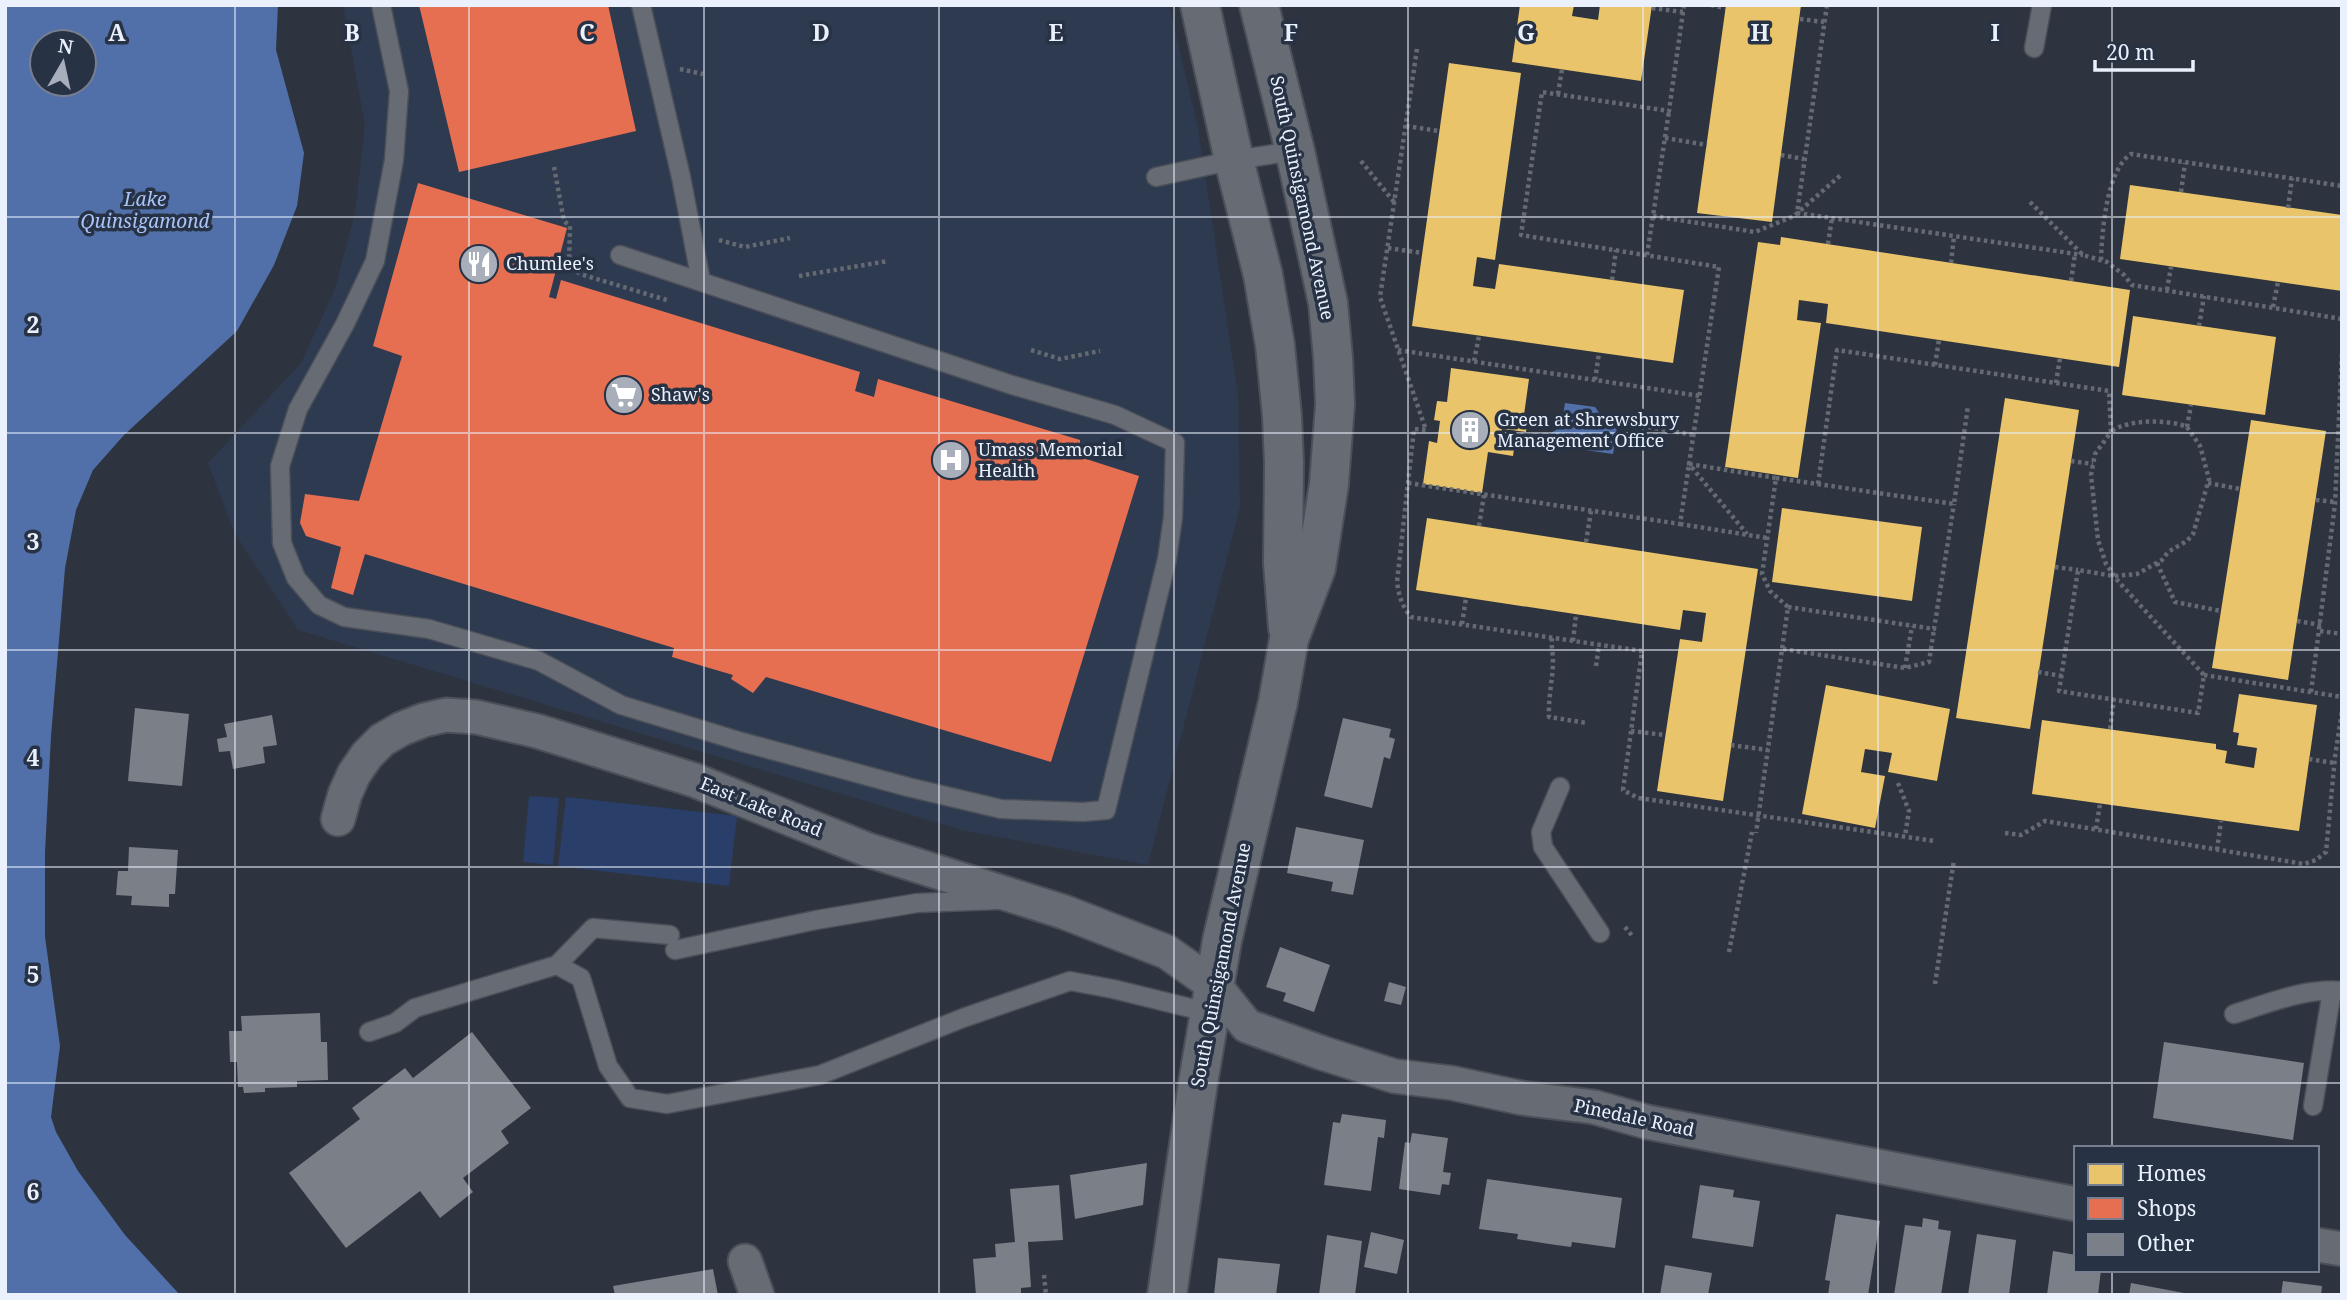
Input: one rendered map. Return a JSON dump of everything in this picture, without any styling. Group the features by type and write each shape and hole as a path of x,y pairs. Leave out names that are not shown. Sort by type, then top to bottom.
{"main road":[{"name":"South Quinsigamond Avenue","path":"1200,5 1262,275 1275,345 1282,416 1283,563 1289,639"},
{"name":"South Quinsigamond Avenue","path":"1167,1295 1198,1083 1231,896 1272,728 1289,639 1316,568 1329,484 1335,404 1328,303 1295,151 1259,5"}],"street":[{"name":"East Lake Road","path":"338,819 354,774 382,740 424,720 446,715 476,717 537,732 694,780 868,850 1063,912 1167,952 1213,1000"},
{"name":"Pinedale Road","path":"1213,1000 1247,1026 1394,1076 1452,1083 1522,1098 1594,1107 1647,1122 2074,1205"},
{"path":"2319,1245 2342,1248"},
{"path":"745,1261 757,1295"}],"lane":[{"path":"381,5 399,91 394,160 375,261 345,324 298,410 280,466 282,543 296,578 319,605 344,617 429,629 539,660 621,705 741,743 908,788 1001,809 1083,812 1106,810 1167,559 1175,443 1115,415 1012,385 620,254"},
{"path":"641,5 681,177 701,281"},
{"path":"2034,48 2042,5"},
{"path":"1156,177 1234,160 1295,151"},
{"path":"1560,787 1541,832 1543,847 1600,933"},
{"path":"369,1032 396,1023 415,1008 557,965 593,928 672,943 917,903 1023,899"},
{"path":"557,965 581,978 608,1066 629,1098 667,1104 820,1075 963,1018 1070,981 1113,989 1213,1000"},
{"path":"2234,1014 2289,996 2337,991 2313,1106"}],"path":[{"path":"1647,255 1684,5"},
{"path":"1711,5 1725,8"},
{"path":"1797,213 1827,5"},
{"path":"1652,8 1684,12"},
{"path":"1800,19 1824,22"},
{"path":"1417,49 1380,297 1426,430 1414,429 1398,570 1400,599 1411,617 1642,651 1623,790 1638,799 1935,841"},
{"path":"1558,94 1562,69"},
{"path":"1669,111 1542,92 1521,235 1719,267 1680,524"},
{"path":"1406,126 1439,131"},
{"path":"1665,138 1707,145"},
{"path":"1781,155 1805,159"},
{"path":"2101,260 2106,206 2124,159 2131,155 2342,186"},
{"path":"1361,160 1394,202"},
{"path":"2181,192 2185,163"},
{"path":"1653,216 1755,232 1797,213 1842,174"},
{"path":"2288,208 2292,178"},
{"path":"2030,202 2082,255"},
{"path":"1797,213 2082,255 2101,260 2124,275 2132,285 2342,319"},
{"path":"1828,244 1832,218"},
{"path":"691,232 745,247 790,238"},
{"path":"1951,263 1954,236"},
{"path":"1388,248 1422,253"},
{"path":"1612,280 1616,250"},
{"path":"2071,281 2075,254"},
{"path":"799,276 888,261"},
{"path":"2167,290 2171,267"},
{"path":"2273,307 2278,282"},
{"path":"2199,326 2204,296"},
{"path":"1474,361 1479,336"},
{"path":"1936,365 1939,340"},
{"path":"1031,350 1060,359 1100,351"},
{"path":"1398,350 1700,396"},
{"path":"1818,484 1837,351 2109,391 2111,432"},
{"path":"2311,692 2335,502 2342,352"},
{"path":"1595,380 1600,353"},
{"path":"2056,383 2060,358"},
{"path":"2187,427 2191,405"},
{"path":"1783,649 1905,668 1929,662 1968,406"},
{"path":"2055,567 2114,576 2137,574 2157,563 2193,534 2208,483 2200,446 2187,427 2165,422 2145,422 2115,428 2095,454 2091,475 2098,540 2106,564 2114,576 2204,675 2342,697"},
{"path":"1648,427 1694,435"},
{"path":"2071,461 2093,464"},
{"path":"1689,464 1954,504"},
{"path":"1689,464 1747,534"},
{"path":"1776,478 1762,575 1770,591 1788,607 1934,629"},
{"path":"1408,483 1767,538"},
{"path":"2208,483 2240,489"},
{"path":"1479,526 1484,495"},
{"path":"2316,500 2335,502"},
{"path":"1586,542 1591,511"},
{"path":"2157,563 2175,602 2221,611"},
{"path":"2078,570 2060,691 2198,713 2204,675"},
{"path":"1462,624 1466,598"},
{"path":"1729,952 1759,816 1788,607"},
{"path":"1573,641 1576,615"},
{"path":"2297,621 2342,634"},
{"path":"1905,668 1912,626"},
{"path":"1552,638 1554,658 1548,703 1549,717 1587,723"},
{"path":"1596,666 1599,645"},
{"path":"2038,673 2062,676"},
{"path":"2110,729 2114,699"},
{"path":"2005,833 2021,835 2045,821 2304,863 2316,860 2326,852 2328,843 2334,763 2342,711"},
{"path":"1632,731 1665,736"},
{"path":"1731,745 1768,750"},
{"path":"2309,759 2334,763"},
{"path":"1898,783 1909,811 1905,836"},
{"path":"2096,829 2100,804"},
{"path":"2217,850 2221,821"},
{"path":"1935,984 1954,860"},
{"path":"1044,1275 1046,1295"}],"shaded area":[{"path":"343,5 1169,5 1198,128 1238,395 1240,507 1148,865 961,830 298,630 235,534 208,463 301,363 335,289 355,213 365,125"},
{"path":"529,796 559,798 553,865 523,862"},
{"path":"566,797 737,816 729,886 558,866"}],"water":[{"name":"Lake Quinsigamond","path":"5,5 278,5 276,50 304,153 297,206 274,265 237,331 124,435 93,470 76,510 65,568 51,736 45,852 45,937 60,1046 51,1117 56,1132 78,1171 125,1235 180,1295 5,1295"},
{"path":"1565,403 1595,407 1609,426 1617,427 1613,454 1564,447 1555,451 1546,436 1561,427"}],"building: Homes":[{"path":"1520,5 1574,5 1572,16 1598,20 1600,5 1652,5 1641,81 1512,62"},
{"path":"1726,5 1801,5 1772,222 1697,213"},
{"path":"1449,63 1521,73 1495,260 1477,257 1473,286 1495,289 1499,264 1684,290 1673,363 1412,326"},
{"path":"2130,185 2342,215 2342,291 2120,259"},
{"path":"1781,237 2130,290 2119,367 1826,323 1828,304 1799,300 1797,320 1821,323 1798,478 1725,467 1758,242 1780,245"},
{"path":"2133,316 2276,337 2265,415 2122,395"},
{"name":"Green at Shrewsbury Management Office","path":"1451,368 1529,379 1524,415 1528,416 1526,432 1502,429 1501,440 1515,441 1513,456 1488,452 1482,493 1423,484 1429,441 1437,443 1440,421 1434,420 1437,401 1447,402"},
{"path":"2005,398 2079,410 2030,729 1956,718"},
{"path":"2251,420 2326,431 2288,680 2212,668"},
{"path":"1782,508 1922,527 1912,601 1772,582"},
{"path":"1427,518 1758,569 1723,801 1657,791 1680,639 1702,642 1706,613 1683,610 1680,630 1416,590"},
{"path":"1826,685 1950,709 1937,781 1888,772 1892,753 1865,749 1861,772 1885,776 1875,828 1802,814"},
{"path":"2239,694 2317,705 2299,831 2032,794 2042,720 2216,744 2216,749 2227,751 2225,763 2254,768 2257,748 2237,745 2239,733 2233,732"}],"building: Shops":[{"path":"419,5 608,5 636,131 459,172"},
{"path":"418,183 567,228 549,297 556,299 561,280 860,372 855,391 874,397 878,379 1080,440 1080,457 1139,476 1051,762 766,677 753,693 731,679 733,675 672,657 674,648 365,554 353,595 331,588 341,547 306,536 300,523 305,494 359,501 402,356 373,346"}],"building: Other":[{"path":"135,708 189,714 182,786 128,781"},
{"path":"272,715 277,745 263,747 265,763 233,769 230,751 219,752 217,739 227,737 224,724"},
{"path":"1343,718 1391,729 1389,737 1395,739 1390,759 1384,757 1372,808 1324,796"},
{"path":"1296,827 1364,840 1353,895 1331,891 1333,882 1287,873"},
{"path":"129,847 178,850 175,894 169,894 169,907 131,905 132,896 116,895 118,871 128,871"},
{"path":"1280,947 1330,965 1314,1012 1283,1001 1286,993 1266,987"},
{"path":"1389,982 1406,987 1401,1005 1384,1001"},
{"path":"320,1013 321,1042 327,1042 328,1080 297,1081 297,1087 265,1088 265,1092 244,1093 243,1087 238,1087 237,1062 230,1062 229,1031 242,1031 241,1016"},
{"path":"472,1032 531,1108 501,1131 509,1143 463,1178 473,1192 440,1218 420,1191 346,1248 289,1173 360,1119 352,1108 405,1068 413,1078"},
{"path":"2164,1042 2304,1063 2293,1140 2153,1118"},
{"path":"1342,1114 1386,1120 1384,1138 1378,1137 1371,1191 1324,1185 1333,1122 1340,1123"},
{"path":"1412,1133 1448,1138 1443,1172 1451,1173 1449,1185 1442,1184 1440,1195 1399,1189 1405,1142 1410,1143"},
{"path":"1147,1163 1143,1205 1075,1219 1070,1175"},
{"path":"1487,1179 1622,1198 1615,1248 1572,1242 1571,1247 1549,1244 1517,1239 1518,1234 1479,1229"},
{"path":"1059,1185 1063,1240 1028,1242 1031,1287 1021,1288 1021,1295 976,1295 973,1259 996,1257 995,1244 1015,1242 1010,1189"},
{"path":"1700,1185 1734,1190 1733,1197 1760,1201 1753,1247 1692,1238"},
{"path":"1836,1214 1880,1221 1868,1295 1828,1295 1830,1281 1825,1280"},
{"path":"1923,1218 1939,1221 1938,1229 1951,1231 1941,1295 1894,1295 1905,1225 1922,1227"},
{"path":"1371,1232 1404,1240 1397,1274 1364,1267"},
{"path":"1977,1234 2016,1240 2009,1295 1968,1295"},
{"path":"1327,1235 1362,1241 1355,1295 1319,1295"},
{"path":"2053,1251 2074,1255 2074,1272 2101,1272 2098,1295 2047,1295"},
{"path":"1218,1258 1280,1264 1276,1295 1214,1295"},
{"path":"1665,1265 1712,1273 1708,1295 1660,1295"},
{"path":"713,1269 718,1295 615,1295 613,1286"},
{"path":"2283,1281 2322,1286 2321,1295 2281,1295"},
{"path":"2131,1283 2184,1293 2184,1295 2129,1295"}],"place":[{"name":"Chumlee's","path":"479,264"},
{"name":"Shaw's","path":"624,395"},
{"name":"Green at Shrewsbury Management Office","path":"1470,430"},
{"name":"Umass Memorial Health","path":"951,460"}]}
